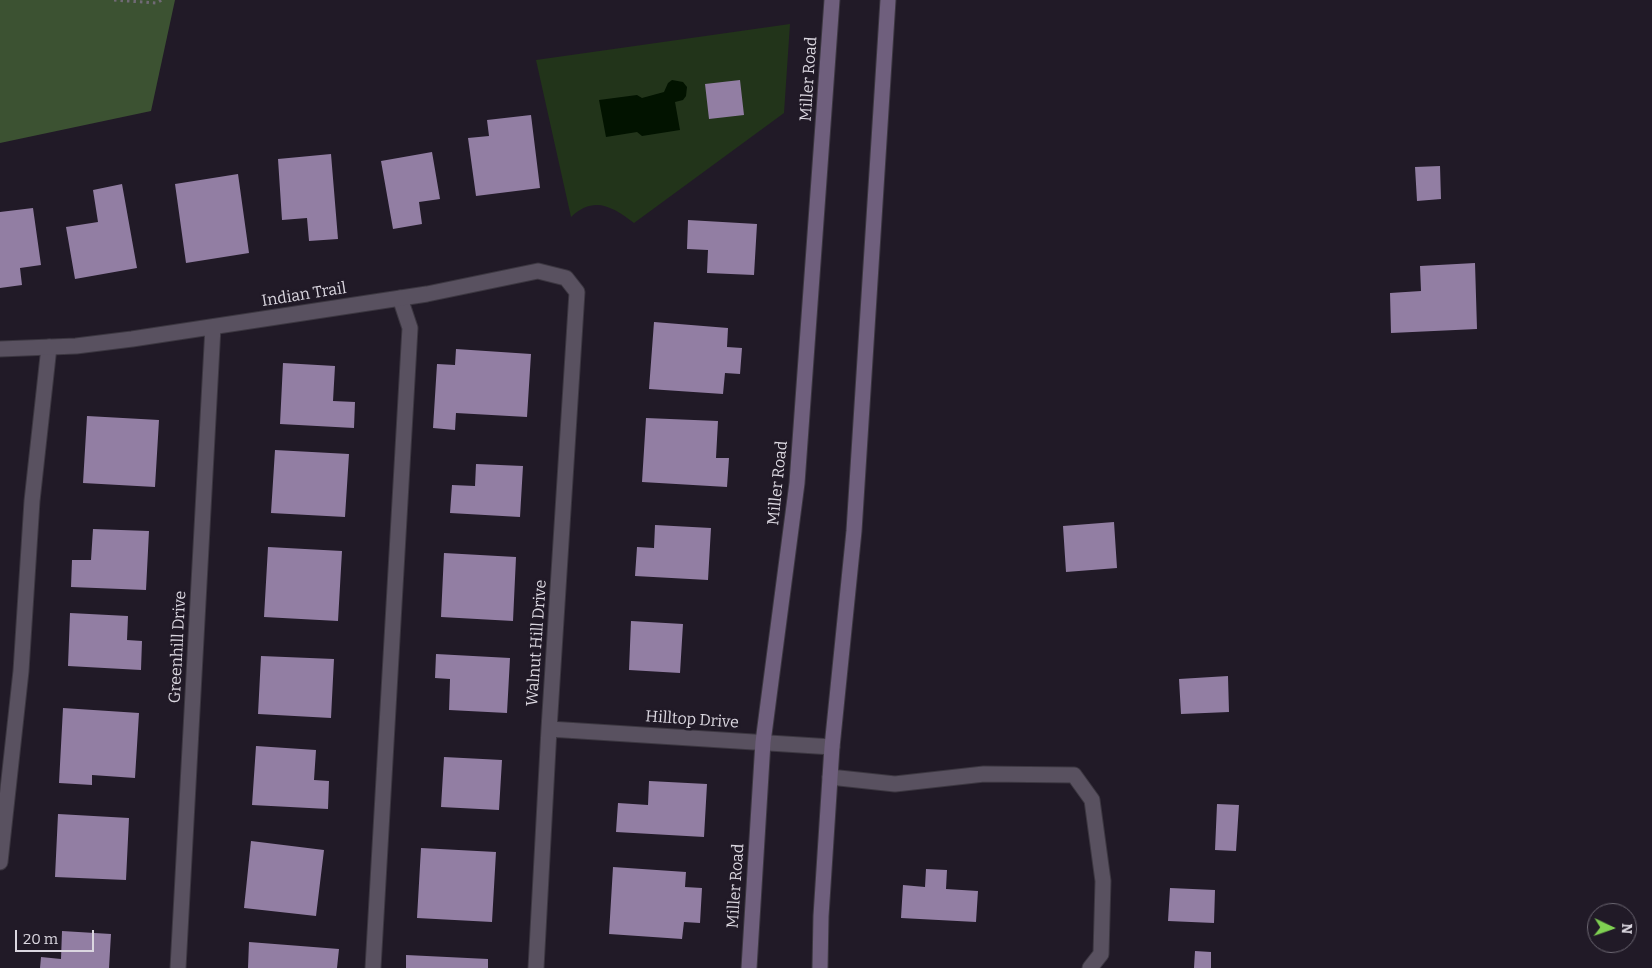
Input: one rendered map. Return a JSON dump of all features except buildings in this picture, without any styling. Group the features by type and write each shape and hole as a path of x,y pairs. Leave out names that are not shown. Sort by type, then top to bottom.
{"main road":[{"name":"Miller Road","path":"749,968 763,742 797,483 832,0"},
{"path":"820,968 821,916 832,747 854,531 888,0"}],"street":[{"name":"Indian Trail","path":"0,349 132,340 400,298 538,271 566,278 577,292 575,320"},
{"path":"373,968 410,328 400,298"},
{"name":"Walnut Hill Drive","path":"536,968 575,320"},
{"name":"Greenhill Drive","path":"178,968 213,327"},
{"path":"0,862 21,671 32,501 49,347"},
{"name":"Hilltop Drive","path":"549,728 832,747"},
{"path":"830,777 895,784 984,774 1074,776 1092,800 1103,881 1101,954 1090,968"}],"path":[{"path":"114,0 156,3 162,0"}],"green space":[{"path":"0,0 175,0 151,111 0,143"},
{"path":"790,24 784,113 634,223 611,208 596,205 579,210 571,217 536,60"}],"shaded area":[{"path":"672,80 683,82 687,87 686,96 683,100 675,102 680,130 642,136 637,132 606,137 599,100 637,95 642,98 664,92 668,83"}]}
